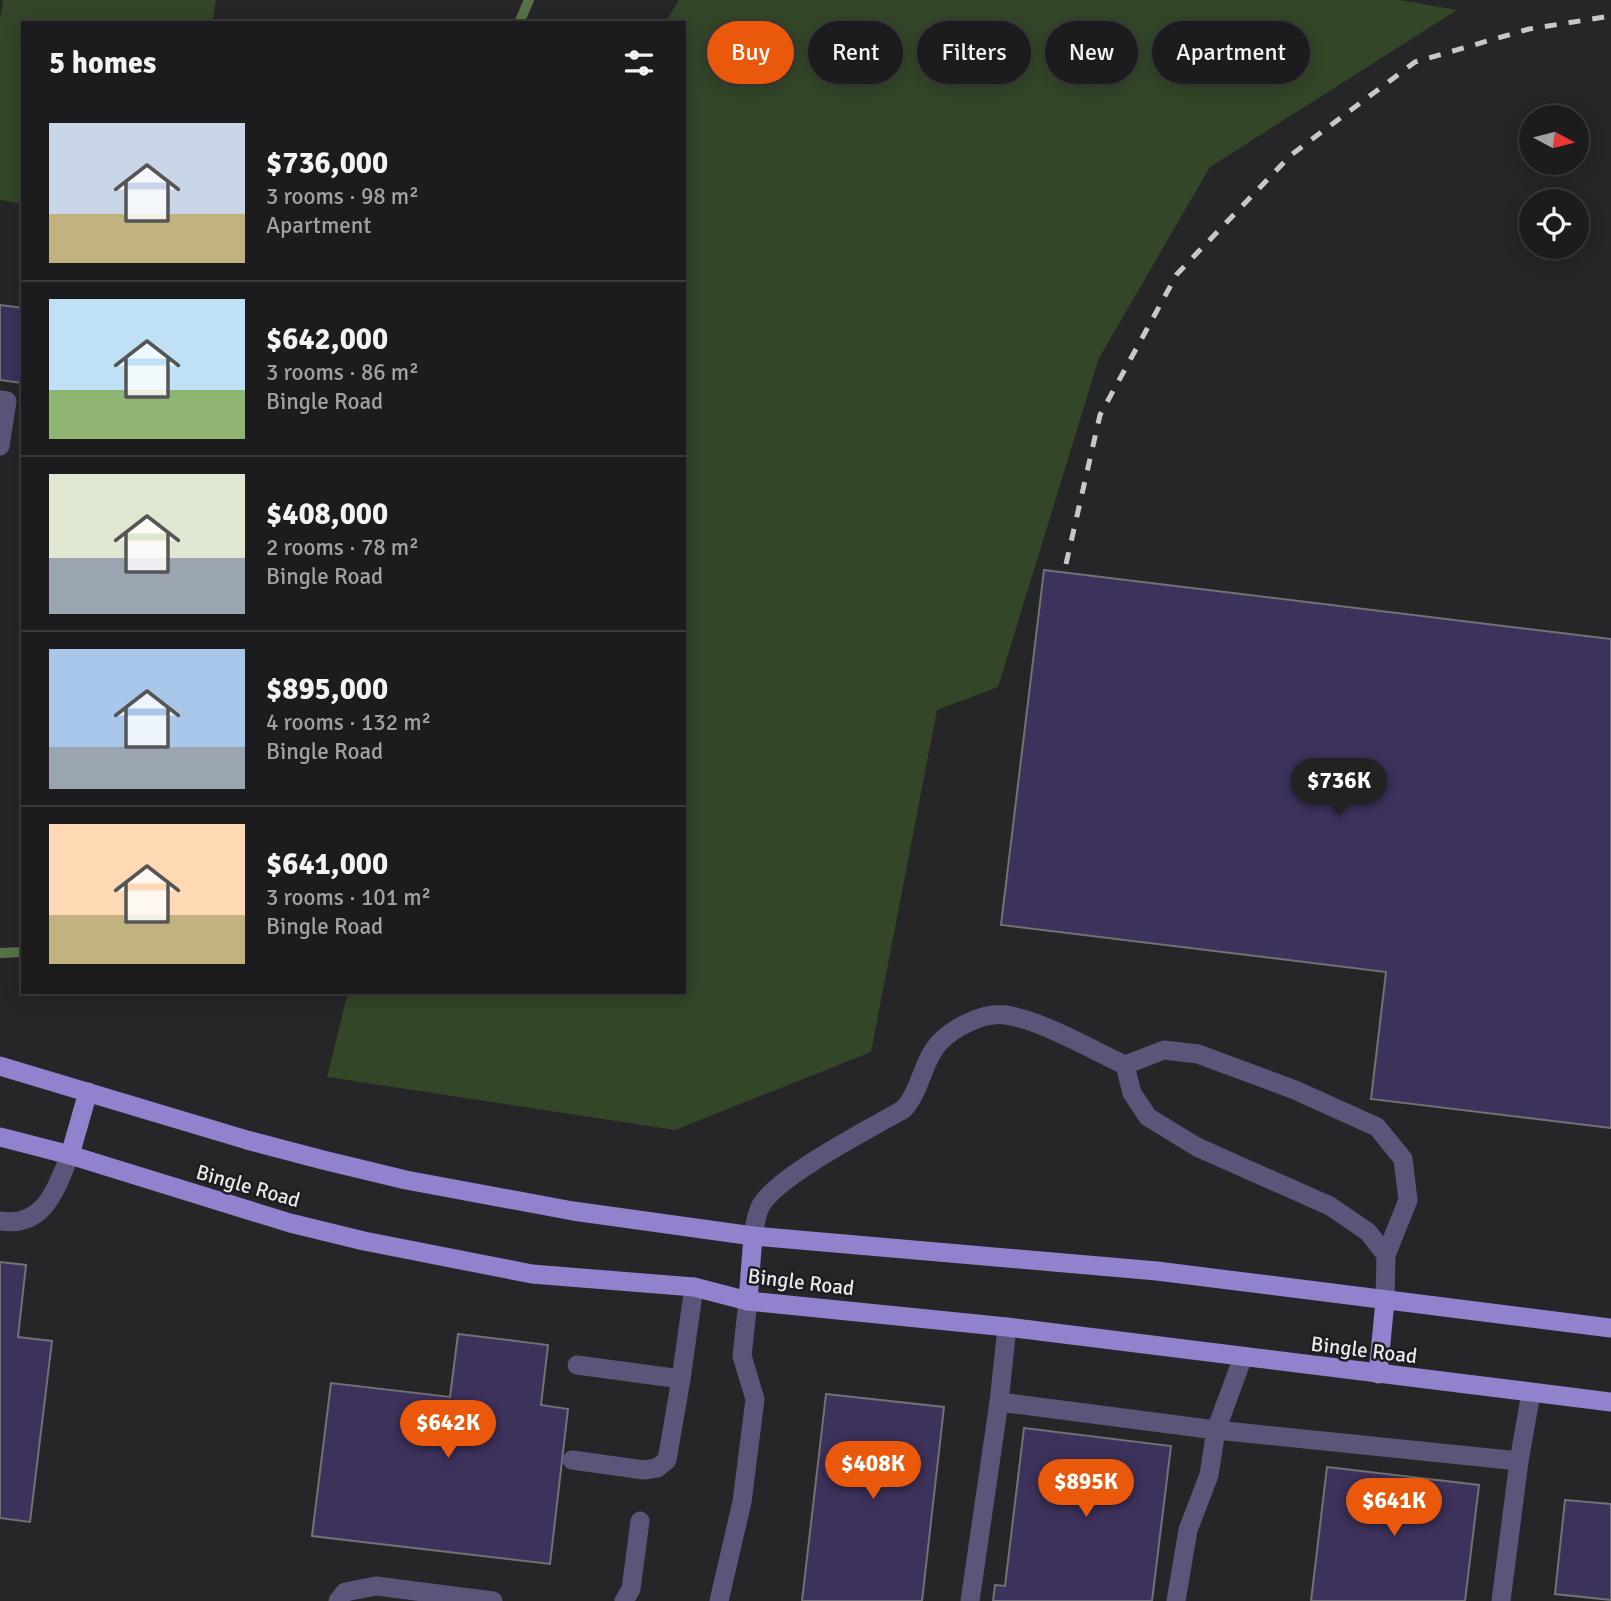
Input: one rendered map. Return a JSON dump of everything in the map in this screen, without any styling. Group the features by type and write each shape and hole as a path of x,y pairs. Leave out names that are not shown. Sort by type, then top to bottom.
{"main road":[{"name":"Bingle Road","path":"0,1066 247,1140 406,1180 573,1211 753,1236 1157,1271 1611,1328"},
{"path":"70,1155 88,1092"},
{"name":"Bingle Road","path":"0,1137 70,1155 216,1202 364,1241 532,1274 694,1287 748,1301 1007,1327 1611,1402"},
{"path":"748,1301 753,1236"},
{"path":"1378,1374 1384,1301"}],"lane":[{"path":"0,400 7,401 0,446"},
{"path":"753,1236 758,1211 769,1194 808,1166 904,1109 911,1101 931,1053 940,1042 956,1029 984,1017 1004,1015 1028,1021 1125,1065 1164,1050 1198,1054 1295,1090 1377,1127 1403,1159 1408,1200 1386,1255 1384,1301"},
{"path":"1125,1065 1132,1093 1148,1116 1197,1147 1330,1206 1368,1232 1386,1255"},
{"path":"0,1222 9,1223 30,1218 42,1210 51,1199 70,1155"},
{"path":"572,1460 645,1470 657,1468 667,1460 694,1287"},
{"path":"719,1601 742,1502 755,1399 742,1356 748,1301"},
{"path":"970,1601 999,1402 1007,1327"},
{"path":"1176,1601 1188,1530 1209,1475 1216,1430 1243,1357"},
{"path":"577,1365 681,1379"},
{"path":"1501,1601 1519,1461 1531,1393"},
{"path":"999,1402 1216,1430 1519,1461"},
{"path":"624,1601 631,1589 640,1521"},
{"path":"338,1601 345,1592 376,1586 494,1601"}],"green space":[{"path":"3,0 216,0 212,21 21,21 21,204 0,200 0,20"},
{"path":"679,0 1400,0 1457,10 1210,167 1099,358 998,687 937,710 871,1052 675,1130 327,1077 348,994 686,994 686,21 666,21"}],"building":[{"path":"0,305 21,308 21,383 0,380"},
{"path":"1044,570 1611,639 1611,1128 1371,1099 1386,972 1001,925"},
{"path":"0,1262 26,1265 18,1337 52,1341 30,1522 0,1518"},
{"path":"458,1334 548,1345 541,1405 568,1409 550,1564 312,1536 331,1383 450,1397"},
{"path":"826,1394 944,1407 922,1601 802,1601"},
{"path":"1024,1428 1171,1446 1152,1601 993,1601 995,1585 1005,1586"},
{"path":"1327,1467 1479,1485 1465,1601 1311,1601"},
{"path":"1565,1500 1611,1504 1611,1600 1555,1594"}],"waterway":[{"path":"520,21 529,0"},
{"path":"0,953 21,952"}],"railway":[{"path":"1066,564 1100,415 1177,274 1291,155 1415,62 1529,29 1611,16"}]}
